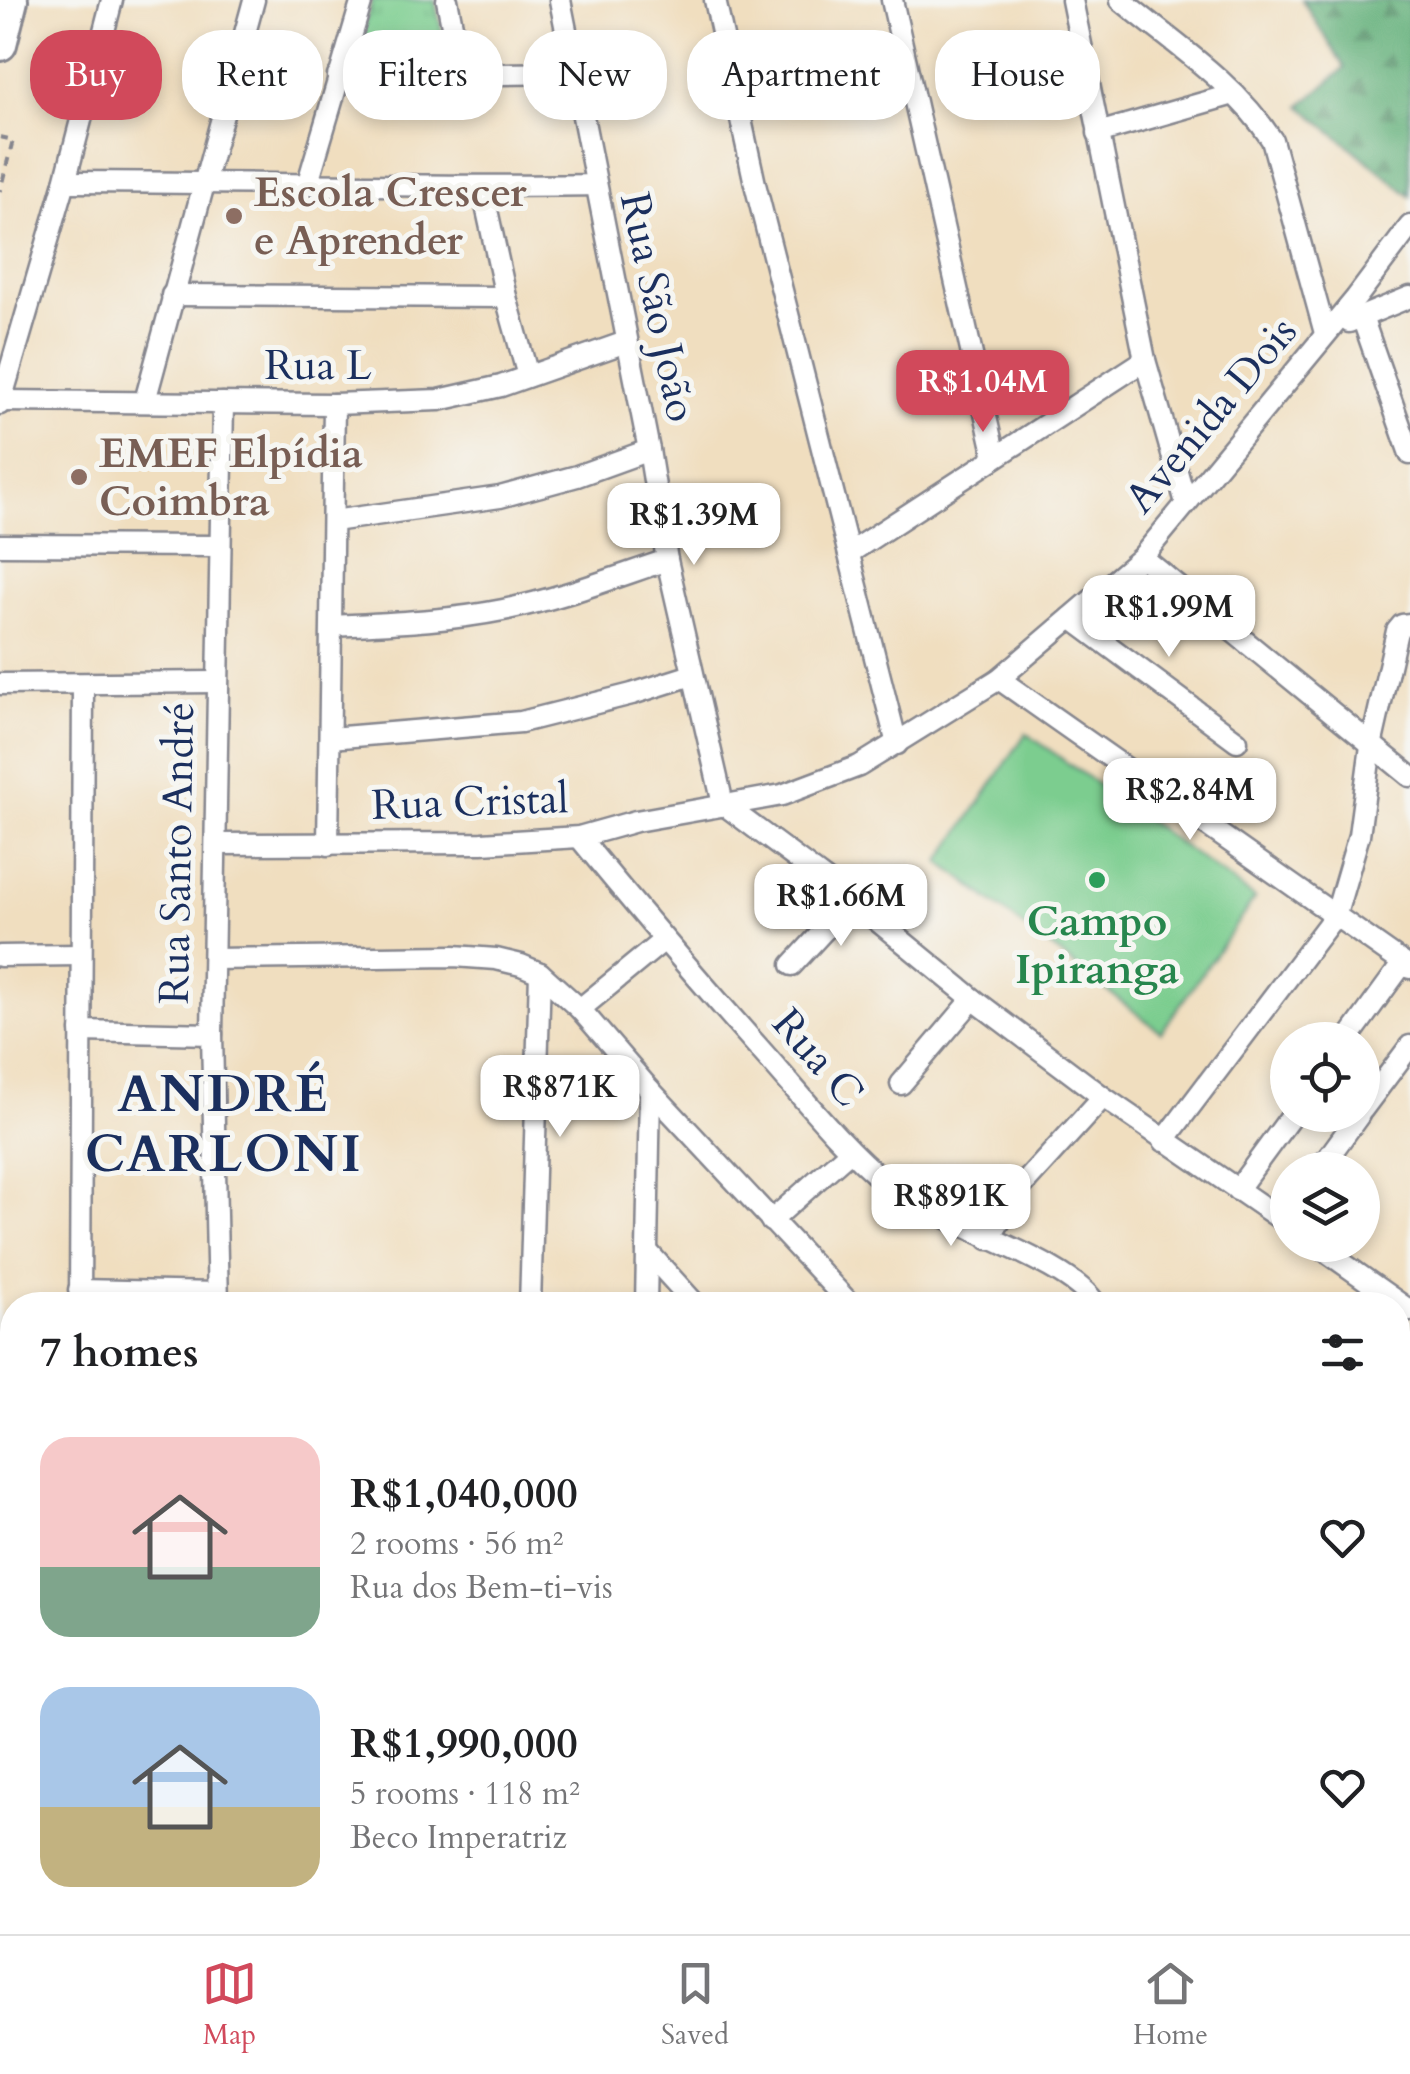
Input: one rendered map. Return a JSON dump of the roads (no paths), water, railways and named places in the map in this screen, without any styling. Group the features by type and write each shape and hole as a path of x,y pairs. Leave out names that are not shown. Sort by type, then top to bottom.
{"main road":[{"path":"0,43 14,0"}],"street":[{"path":"0,402 65,182 112,0"},
{"path":"145,401 254,0"},
{"path":"308,182 362,0"},
{"path":"447,0 453,30"},
{"name":"Rua São João","path":"560,0 566,30"},
{"path":"715,0 755,184 897,744"},
{"path":"892,0 995,457"},
{"path":"1072,0 1145,360 1186,503"},
{"path":"1121,0 1234,94 1272,140 1324,333"},
{"path":"338,76 343,76"},
{"path":"1098,133 1234,94"},
{"name":"Rua São João","path":"583,120 667,560 723,804"},
{"path":"65,182 595,185"},
{"path":"482,187 528,376"},
{"path":"1324,333 1379,270 1410,226"},
{"path":"172,295 506,296"},
{"name":"Avenida Dois","path":"723,804 782,795 859,766 998,679 1142,558 1324,333 1410,297"},
{"path":"1362,317 1410,454"},
{"name":"Rua L","path":"0,402 334,404 439,400 482,391 626,342"},
{"path":"849,553 1145,360"},
{"name":"Rua Santo André","path":"218,1292 212,1034 222,402"},
{"path":"328,844 334,404"},
{"path":"333,521 500,496 577,476 649,450"},
{"path":"0,545 218,546"},
{"path":"1142,558 1410,776"},
{"path":"333,626 432,620 502,610 579,590 667,560"},
{"path":"1071,618 1237,741"},
{"path":"1164,1141 1336,914 1358,835 1371,746 1397,631 1410,624"},
{"path":"330,738 521,722 692,676"},
{"path":"998,679 1407,966 1362,1022"},
{"path":"0,684 216,682"},
{"path":"80,1292 83,684"},
{"path":"723,804 852,900 1103,1098 1270,1210"},
{"name":"Rua Cristal","path":"216,844 482,843 579,838 636,821 723,804"},
{"name":"Rua C","path":"579,838 850,1150 889,1186 927,1210 1077,1282 1085,1292"},
{"path":"792,965 852,900"},
{"path":"580,1009 664,940"},
{"path":"0,956 80,955"},
{"path":"214,959 454,956 520,964 540,974 580,1009 650,1090 841,1292"},
{"path":"530,1292 540,974"},
{"path":"902,1084 973,999"},
{"path":"81,1031 212,1034"},
{"path":"1380,1087 1410,1046"},
{"path":"646,1292 650,1090"},
{"path":"988,1239 1021,1187 1103,1098"},
{"path":"1237,1190 1280,1132"},
{"path":"771,1221 850,1150"},
{"path":"646,1251 684,1292"},
{"path":"1341,1262 1383,1292"}],"place":[{"name":"Escola Crescer e Aprender","path":"234,216"},
{"name":"EMEF Elpídia Coimbra","path":"79,477"},
{"name":"Campo Ipiranga","path":"1097,880"}],"district":[{"name":"ANDRÉ CARLONI","path":"224,1125"}]}
